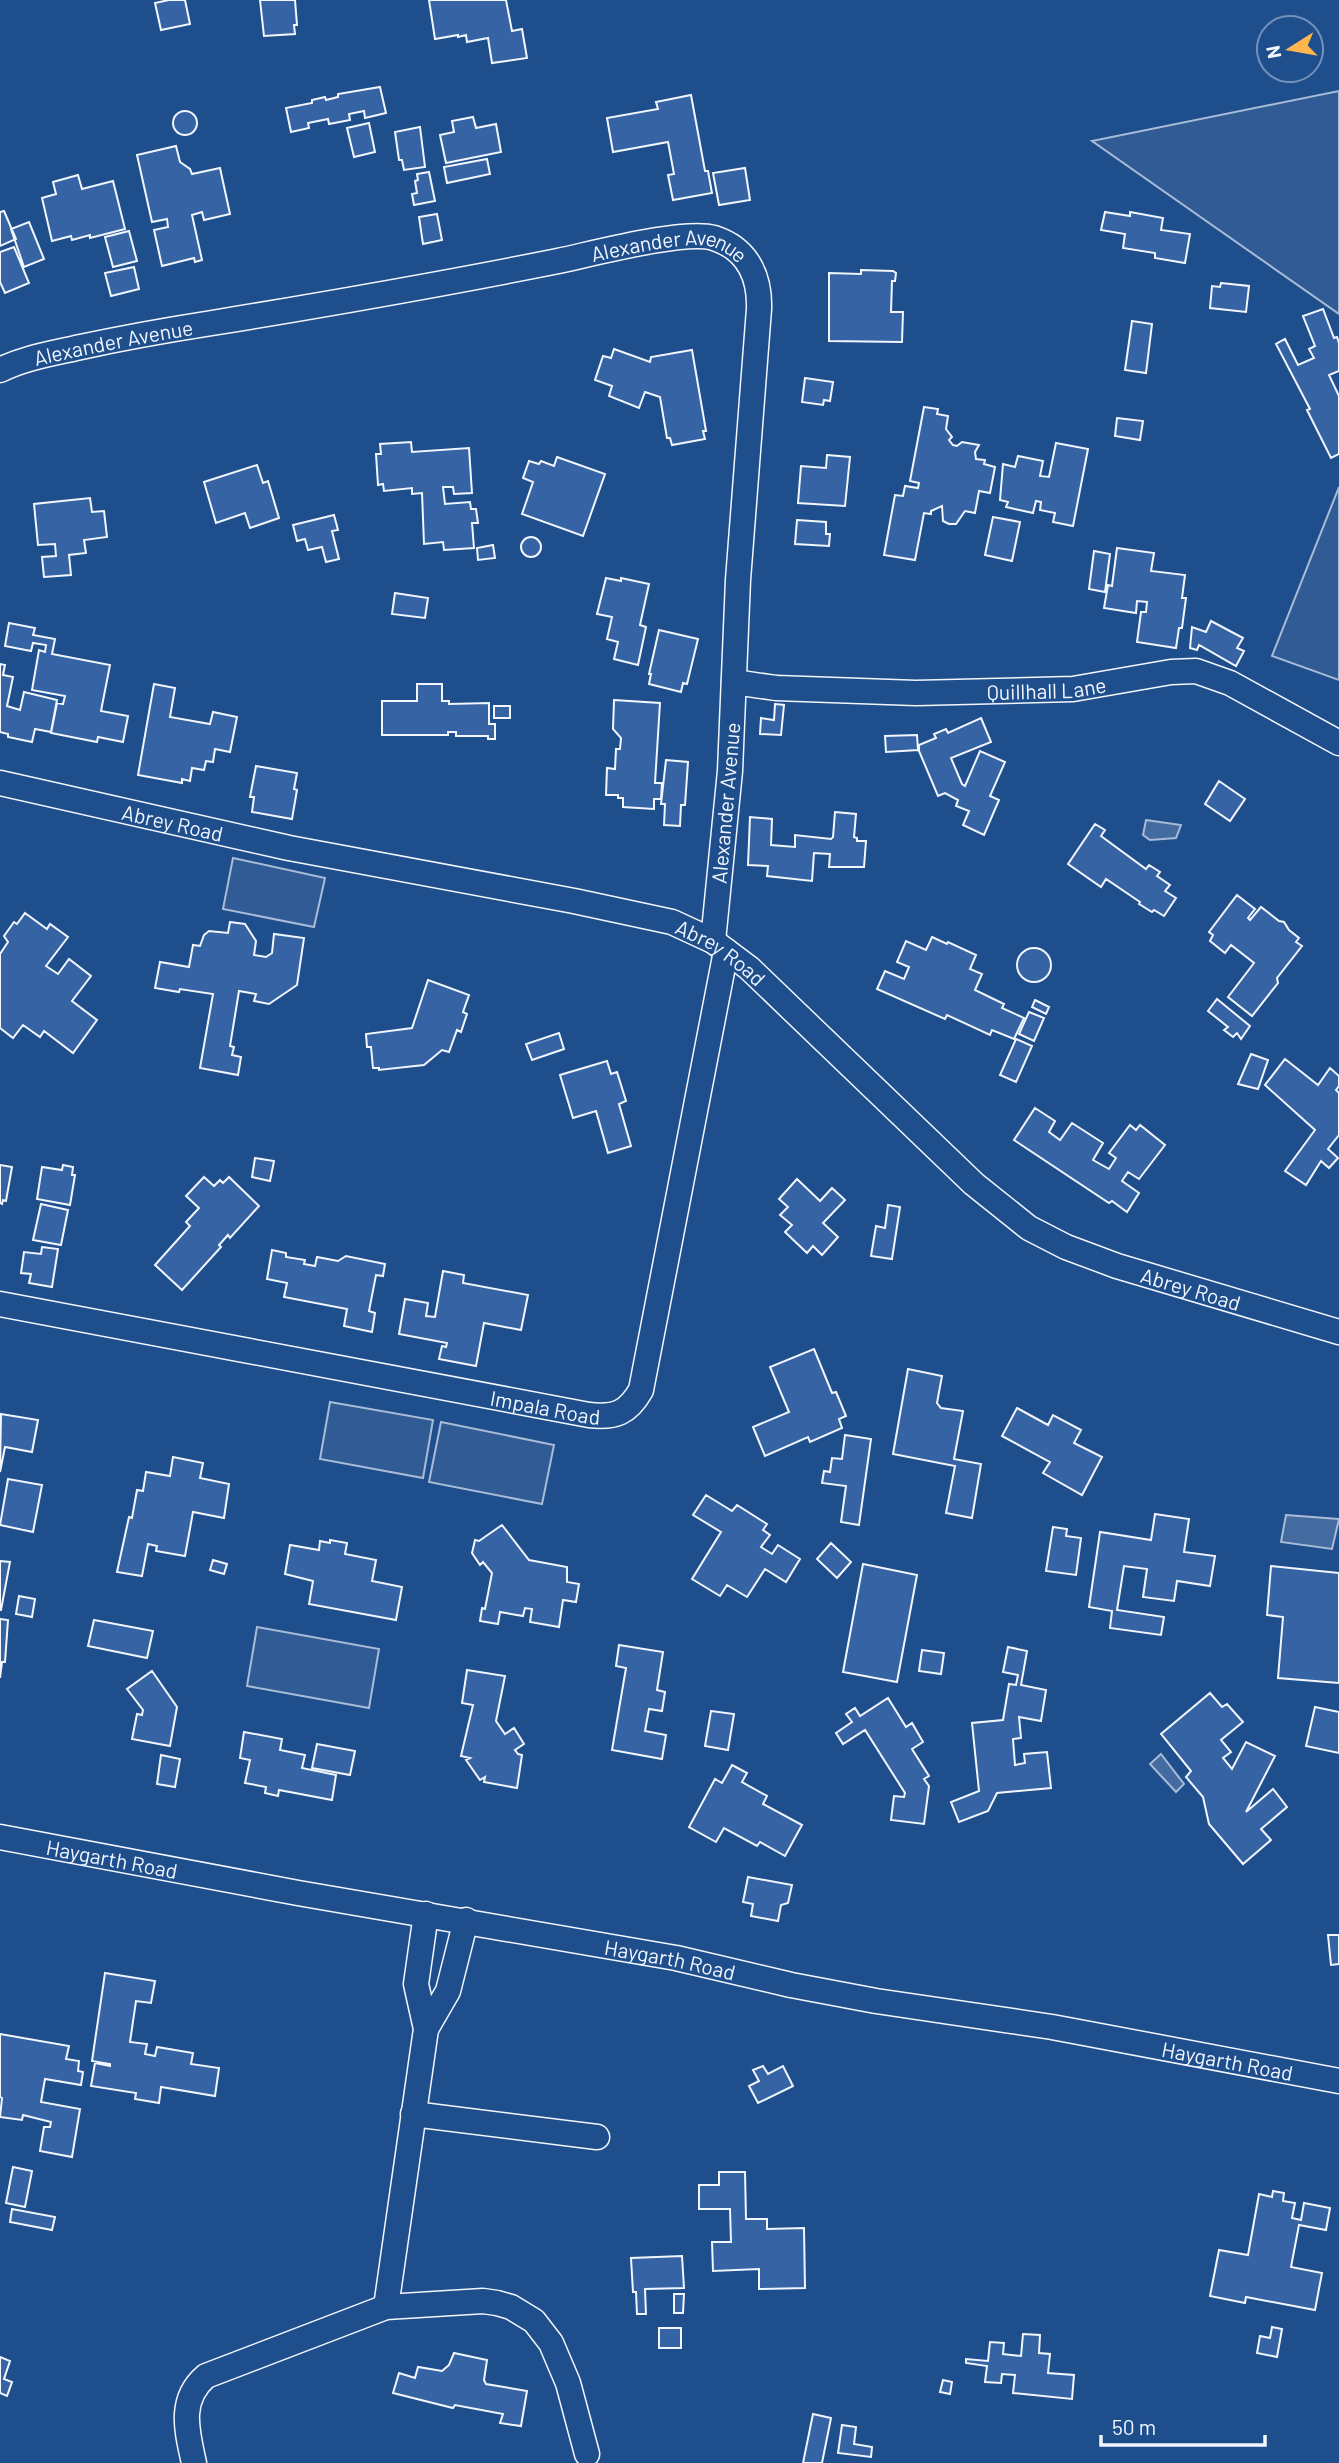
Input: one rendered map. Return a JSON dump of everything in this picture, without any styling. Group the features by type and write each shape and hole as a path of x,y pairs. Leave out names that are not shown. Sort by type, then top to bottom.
{"street":[{"name":"Alexander Avenue","path":"0,370 27,359 134,336 502,272 673,237 713,238 734,249 755,276 759,291 738,580 720,946"},
{"name":"Quillhall Lane","path":"734,682 794,689 956,692 1073,689 1171,672 1196,671 1230,683 1339,743"},
{"name":"Abrey Road","path":"0,783 289,848 672,922 720,946 772,988 974,1184 1029,1228 1066,1247 1117,1266 1339,1332"},
{"name":"Impala Road","path":"0,1304 589,1415 621,1413 631,1406 641,1390 720,946"},
{"name":"Haygarth Road","path":"0,1837 285,1891 676,1958 791,1985 876,2001 1052,2027 1339,2081"},
{"path":"386,2308 426,2029 416,1984 426,1914"},
{"path":"426,2029 448,1991 466,1920"},
{"path":"413,2114 597,2137"},
{"path":"194,2463 186,2425 186,2409 190,2396 206,2376 386,2308 482,2301 511,2307 534,2321 551,2343 568,2384 587,2454"}],"shaded area":[{"path":"1339,91 1339,314 1092,141"},
{"path":"1339,487 1339,680 1272,656"},
{"path":"1146,820 1181,825 1176,838 1150,840 1143,835"},
{"path":"233,858 325,878 314,927 223,909"},
{"path":"330,1402 433,1420 423,1478 320,1459"},
{"path":"441,1422 554,1445 542,1504 429,1482"},
{"path":"1286,1515 1339,1519 1332,1549 1281,1542"},
{"path":"257,1627 379,1649 369,1708 247,1686"},
{"path":"1161,1754 1184,1784 1176,1792 1150,1764"}],"building":[{"path":"185,0 190,24 161,30 155,3"},
{"path":"260,0 295,0 295,34 264,36"},
{"path":"429,0 506,0 512,31 522,29 527,58 492,63 488,38 467,42 466,35 435,39"},
{"path":"380,87 386,113 365,118 364,111 349,114 350,120 329,124 328,119 308,123 309,128 291,132 286,108 312,103 312,100 325,97 326,100 338,97 338,94"},
{"path":"691,95 705,171 708,171 712,193 673,200 668,175 674,174 668,142 613,152 607,118 658,109 656,102"},
{"path":"185,111 193,115 197,123 193,131 185,135 177,131 173,123 177,115"},
{"path":"473,117 476,128 496,124 501,152 446,163 440,135 454,132 452,121"},
{"path":"369,123 375,152 354,157 347,128"},
{"path":"420,127 425,167 404,170 402,160 399,160 395,132"},
{"path":"176,146 180,162 190,169 192,174 220,168 230,214 204,220 202,212 192,215 202,260 195,262 194,258 162,266 154,230 168,227 167,219 152,222 137,155"},
{"path":"487,159 490,174 447,183 444,167"},
{"path":"745,168 750,200 719,205 713,173"},
{"path":"429,172 435,201 414,205 412,194 417,193 417,174"},
{"path":"78,175 82,189 113,181 125,229 90,238 90,235 72,240 71,236 52,241 42,198 56,194 53,182"},
{"path":"4,211 16,239 0,246 0,212"},
{"path":"1105,212 1130,216 1130,212 1163,218 1161,230 1190,234 1185,263 1155,258 1155,253 1123,248 1125,234 1101,230"},
{"path":"437,214 442,240 423,244 419,217"},
{"path":"29,222 44,259 24,267 11,229"},
{"path":"129,231 137,261 113,267 105,237"},
{"path":"14,247 29,283 5,293 0,282 0,252"},
{"path":"134,267 139,289 111,296 105,273"},
{"path":"861,270 896,273 895,281 892,281 891,312 903,312 902,342 829,341 829,273 861,274"},
{"path":"1221,283 1249,286 1246,312 1210,308 1212,286 1220,287"},
{"path":"1323,309 1334,338 1337,337 1339,343 1339,371 1329,375 1339,396 1339,454 1331,458 1307,410 1310,409 1276,344 1285,339 1298,365 1314,358 1309,349 1315,346 1303,316"},
{"path":"1132,321 1152,324 1146,373 1125,370"},
{"path":"614,349 650,362 651,357 692,350 706,431 703,431 705,439 672,445 670,438 667,438 660,397 645,392 639,408 609,396 612,386 595,380 603,356 611,358"},
{"path":"805,378 833,382 830,401 824,400 823,405 802,402"},
{"path":"924,407 938,409 937,414 948,416 946,429 952,437 949,440 953,445 957,446 962,442 979,445 975,452 976,459 985,460 984,464 995,467 990,493 979,491 975,513 965,511 956,524 943,521 942,506 931,511 931,514 924,513 915,560 884,555 895,495 903,496 905,486 918,488 919,483 910,481"},
{"path":"1117,418 1143,421 1140,440 1115,436"},
{"path":"411,442 412,452 469,448 472,493 454,494 453,487 443,487 445,504 470,502 471,509 476,509 478,523 472,523 474,548 444,550 443,542 424,544 422,493 412,494 412,488 384,491 383,484 378,485 376,454 381,454 380,444"},
{"path":"1056,443 1088,449 1073,526 1053,522 1055,513 1040,510 1041,502 1036,501 1033,513 1006,507 1008,502 1000,500 1003,464 1015,467 1018,456 1043,461 1040,476 1049,477"},
{"path":"827,455 850,457 845,506 798,503 801,466 826,468"},
{"path":"557,457 605,474 583,536 522,514 533,482 523,478 529,461 539,464 541,461 554,466"},
{"path":"257,465 263,483 268,481 279,518 250,528 245,513 216,523 204,482"},
{"path":"90,498 92,512 104,511 107,537 84,540 86,553 69,555 71,575 44,577 42,557 56,556 55,544 38,545 34,504"},
{"path":"334,515 338,530 332,531 339,559 326,562 322,547 308,550 305,539 297,541 293,525"},
{"path":"993,517 1020,522 1012,561 985,555"},
{"path":"797,520 826,522 826,534 830,534 829,546 795,544"},
{"path":"531,537 538,540 541,547 538,554 531,557 524,554 521,547 524,540"},
{"path":"493,545 495,558 478,560 477,548"},
{"path":"1117,548 1154,553 1151,571 1185,575 1182,598 1186,598 1176,648 1137,642 1141,612 1146,612 1147,602 1137,601 1136,613 1104,608 1108,585 1112,586"},
{"path":"1094,551 1110,554 1105,592 1089,589"},
{"path":"606,578 649,584 640,625 646,627 638,665 614,659 618,642 607,639 612,617 597,614"},
{"path":"395,593 428,598 425,618 392,614"},
{"path":"1211,621 1243,638 1237,648 1244,651 1236,666 1199,645 1197,650 1190,648 1192,627 1206,632"},
{"path":"9,623 35,628 33,635 55,639 52,654 110,665 101,711 128,716 123,742 98,737 97,742 51,733 57,703 63,704 65,696 32,690 39,650 45,652 46,645 33,643 31,651 5,646"},
{"path":"659,630 698,639 687,684 683,683 681,692 649,684"},
{"path":"0,664 5,665 3,675 13,677 7,706 20,710 24,692 57,700 51,732 35,729 32,742 8,737 8,734 0,732"},
{"path":"154,684 175,688 170,717 210,724 213,712 237,717 230,752 215,749 213,762 206,761 204,770 192,768 190,781 182,779 182,783 138,775"},
{"path":"417,684 442,684 442,701 449,701 449,704 489,703 489,724 495,724 495,739 488,739 488,736 456,736 456,732 448,732 448,735 382,735 382,701 417,701"},
{"path":"614,700 660,703 655,783 662,783 661,799 654,799 654,809 623,807 623,798 606,795 607,768 615,769 616,749 620,749 621,738 613,729"},
{"path":"775,704 784,705 781,735 760,734 761,718 774,720"},
{"path":"494,706 510,706 510,718 494,718"},
{"path":"981,718 991,742 951,758 965,786 980,751 1005,762 990,796 999,800 984,835 963,825 969,811 956,806 958,800 945,793 938,796 919,751 919,745 936,738 934,734 946,729 948,733"},
{"path":"917,735 918,750 886,752 885,736"},
{"path":"666,760 688,762 685,805 681,805 680,826 664,825 665,804 661,804"},
{"path":"256,766 297,773 292,819 252,812 254,797 250,797"},
{"path":"1219,781 1245,799 1230,821 1205,804"},
{"path":"835,812 856,814 854,837 857,841 866,841 864,867 829,867 830,854 814,853 812,881 767,876 768,866 748,865 750,817 772,819 771,845 795,847 795,835 831,839"},
{"path":"1095,824 1105,830 1101,836 1146,869 1149,865 1160,872 1157,876 1170,885 1165,891 1176,898 1164,916 1139,904 1140,902 1106,879 1101,887 1068,864"},
{"path":"1237,895 1255,909 1248,918 1250,920 1261,907 1284,922 1299,938 1296,942 1302,946 1252,1016 1228,997 1254,963 1231,945 1225,953 1210,941 1213,935 1209,932"},
{"path":"25,913 47,929 50,924 68,937 46,966 58,974 69,959 91,976 72,1001 97,1020 73,1053 44,1031 40,1037 23,1025 13,1038 0,1028 0,954 8,942 4,936"},
{"path":"230,922 245,924 256,941 254,955 266,957 272,953 274,934 304,938 297,985 269,1004 254,1001 256,994 239,991 230,1046 234,1047 232,1055 241,1057 238,1075 200,1068 213,994 155,988 160,962 189,967 193,945 200,946 204,935 209,931 228,933"},
{"path":"932,937 976,955 970,969 982,974 975,990 1004,1004 1002,1008 1024,1018 1014,1039 992,1030 990,1035 947,1015 945,1019 877,989 885,971 904,979 909,967 897,962 906,941 926,950"},
{"path":"1034,948 1046,953 1051,965 1046,977 1034,982 1022,977 1017,965 1022,953"},
{"path":"428,980 469,995 463,1012 467,1014 461,1032 457,1030 449,1052 442,1050 424,1065 379,1070 373,1068 371,1047 367,1047 366,1034 412,1028"},
{"path":"1217,999 1250,1026 1241,1039 1237,1033 1233,1037 1224,1030 1228,1027 1208,1011"},
{"path":"1035,1000 1049,1007 1046,1014 1032,1007"},
{"path":"1029,1012 1044,1018 1034,1041 1019,1034"},
{"path":"559,1033 564,1049 532,1060 526,1044"},
{"path":"1016,1039 1032,1046 1016,1082 1000,1075"},
{"path":"1251,1054 1268,1060 1258,1089 1238,1084"},
{"path":"1285,1059 1318,1085 1330,1068 1339,1076 1336,1090 1339,1093 1339,1135 1328,1149 1338,1158 1329,1168 1321,1161 1306,1185 1285,1171 1315,1130 1265,1085"},
{"path":"607,1061 611,1074 617,1072 626,1101 619,1104 631,1146 608,1153 596,1111 573,1118 560,1075"},
{"path":"1035,1108 1055,1121 1049,1132 1060,1140 1072,1123 1103,1143 1093,1160 1109,1169 1116,1158 1109,1153 1130,1125 1136,1130 1140,1125 1165,1145 1139,1179 1128,1172 1122,1181 1139,1193 1127,1212 1014,1140"},
{"path":"255,1158 274,1161 270,1181 252,1177"},
{"path":"0,1165 12,1167 6,1201 3,1200 2,1204 0,1203"},
{"path":"63,1165 73,1167 72,1175 75,1175 70,1205 37,1199 42,1167 62,1170"},
{"path":"204,1177 214,1186 229,1177 259,1206 230,1238 228,1235 219,1245 221,1247 182,1290 155,1265 190,1226 186,1222 199,1208 186,1196"},
{"path":"797,1179 820,1201 832,1188 845,1200 823,1223 838,1237 822,1255 813,1246 807,1253 785,1232 792,1225 780,1215 788,1207 779,1199"},
{"path":"41,1204 68,1210 61,1245 33,1240"},
{"path":"888,1205 900,1207 892,1259 871,1256 876,1226 885,1228"},
{"path":"42,1247 58,1249 52,1287 29,1283 31,1274 21,1273 24,1252 41,1254"},
{"path":"272,1250 286,1253 286,1257 305,1260 304,1264 315,1266 317,1257 338,1261 346,1256 385,1264 383,1276 376,1275 369,1311 375,1313 372,1332 344,1326 347,1309 284,1297 287,1283 267,1279"},
{"path":"443,1271 464,1275 463,1283 528,1295 521,1330 484,1323 476,1366 439,1359 442,1346 446,1347 447,1343 399,1334 405,1299 428,1303 426,1316 435,1317"},
{"path":"814,1349 832,1393 836,1392 846,1416 839,1419 842,1428 810,1442 808,1437 765,1456 753,1427 789,1412 770,1367"},
{"path":"908,1369 942,1376 937,1403 941,1408 963,1411 954,1459 981,1464 972,1518 946,1513 955,1466 893,1454"},
{"path":"1017,1408 1048,1425 1053,1415 1081,1430 1074,1443 1102,1457 1082,1495 1043,1473 1050,1462 1002,1436"},
{"path":"1,1414 38,1420 32,1452 5,1447 0,1472"},
{"path":"845,1435 871,1439 859,1525 841,1522 846,1486 822,1483 824,1471 830,1472 832,1458 842,1459"},
{"path":"173,1457 203,1463 200,1478 229,1484 224,1518 193,1512 185,1556 156,1551 157,1546 148,1544 142,1576 117,1572 137,1490 143,1491 146,1472 170,1476"},
{"path":"8,1479 42,1485 33,1532 0,1525"},
{"path":"706,1495 732,1511 737,1505 767,1524 763,1530 770,1535 761,1547 772,1554 778,1545 800,1559 786,1582 765,1569 747,1597 727,1585 720,1596 692,1579 721,1532 693,1515"},
{"path":"1155,1514 1189,1519 1184,1552 1215,1556 1210,1586 1177,1581 1174,1601 1143,1597 1147,1569 1124,1566 1117,1610 1164,1617 1161,1635 1110,1628 1112,1611 1089,1607 1100,1532 1151,1540"},
{"path":"502,1525 529,1560 567,1567 567,1582 579,1584 576,1602 563,1600 559,1627 530,1622 532,1609 525,1608 523,1616 500,1612 498,1624 480,1621 492,1573 483,1562 480,1565 472,1553 475,1540 479,1541"},
{"path":"1053,1527 1067,1529 1066,1536 1081,1538 1076,1575 1046,1571"},
{"path":"330,1540 347,1543 345,1554 376,1560 372,1581 402,1587 396,1620 309,1604 313,1581 285,1574 290,1545 319,1550 320,1541 330,1543"},
{"path":"831,1543 851,1562 837,1578 817,1559"},
{"path":"213,1560 227,1564 224,1574 210,1570"},
{"path":"0,1561 10,1562 1,1610 0,1610"},
{"path":"863,1564 917,1575 897,1682 843,1672"},
{"path":"1271,1566 1339,1573 1339,1683 1278,1678 1283,1617 1267,1615"},
{"path":"19,1596 35,1599 32,1617 16,1614"},
{"path":"0,1619 8,1620 5,1662 2,1662 0,1678"},
{"path":"94,1620 153,1631 147,1658 88,1646"},
{"path":"619,1645 663,1652 657,1690 665,1692 662,1711 649,1709 645,1731 666,1735 662,1759 612,1750 626,1668 616,1666"},
{"path":"1008,1647 1027,1651 1021,1685 1046,1690 1041,1721 1019,1717 1021,1738 1013,1739 1015,1765 1025,1763 1024,1754 1047,1752 1051,1788 997,1793 988,1811 959,1822 951,1802 979,1791 972,1723 1003,1720 1009,1684 1016,1685 1018,1675 1003,1672"},
{"path":"922,1650 944,1653 941,1674 919,1671"},
{"path":"467,1670 505,1676 496,1721 505,1734 514,1728 524,1744 515,1750 522,1755 517,1788 484,1782 485,1777 480,1780 466,1760 470,1758 461,1756 473,1705 462,1703"},
{"path":"152,1671 177,1707 170,1746 132,1739 137,1714 142,1715 143,1710 127,1689"},
{"path":"1210,1693 1222,1707 1227,1704 1243,1722 1221,1740 1231,1752 1223,1758 1232,1769 1246,1742 1275,1756 1246,1812 1273,1789 1287,1807 1261,1829 1271,1840 1243,1864 1209,1824 1203,1797 1186,1777 1191,1771 1161,1734"},
{"path":"888,1698 906,1727 912,1723 923,1742 912,1749 929,1776 924,1779 929,1786 924,1824 891,1820 894,1796 904,1797 905,1793 865,1730 843,1744 836,1733 852,1722 846,1714 855,1708 860,1716"},
{"path":"1315,1707 1339,1712 1339,1753 1306,1746"},
{"path":"711,1711 734,1714 728,1750 705,1746"},
{"path":"244,1732 282,1739 280,1750 305,1755 302,1768 336,1775 332,1800 279,1790 278,1796 265,1793 266,1787 245,1783 250,1760 240,1758"},
{"path":"317,1744 355,1751 350,1775 312,1768"},
{"path":"161,1755 180,1759 175,1787 157,1784"},
{"path":"732,1765 747,1773 742,1782 767,1796 763,1804 802,1825 785,1856 760,1842 757,1846 724,1828 716,1842 689,1827 715,1779 722,1783"},
{"path":"748,1877 792,1885 788,1903 781,1905 778,1921 751,1916 753,1904 743,1902"},
{"path":"1328,1935 1339,1935 1339,1964 1331,1965"},
{"path":"105,1973 155,1981 151,2003 136,2001 130,2042 147,2044 145,2054 155,2056 157,2047 193,2053 191,2064 219,2068 215,2096 161,2087 159,2103 135,2099 136,2093 91,2086 95,2063 110,2066 92,2061"},
{"path":"0,2034 69,2046 66,2059 79,2061 78,2071 83,2072 81,2085 45,2079 41,2102 80,2109 72,2157 40,2151 44,2127 50,2127 51,2122 23,2115 22,2120 0,2117"},
{"path":"763,2066 768,2074 783,2066 793,2086 758,2103 749,2086 759,2081 753,2070"},
{"path":"13,2167 32,2171 25,2207 6,2203"},
{"path":"719,2172 745,2172 746,2219 767,2219 767,2229 804,2228 805,2288 759,2289 759,2269 713,2271 712,2242 731,2242 730,2209 699,2209 699,2185 719,2185"},
{"path":"1273,2191 1284,2193 1283,2201 1295,2203 1292,2218 1301,2220 1304,2203 1330,2208 1326,2230 1299,2225 1291,2267 1322,2273 1315,2310 1246,2297 1245,2303 1210,2296 1219,2250 1248,2255 1259,2194 1272,2197"},
{"path":"12,2209 55,2217 52,2230 10,2222"},
{"path":"682,2256 684,2288 645,2289 646,2314 637,2314 631,2258"},
{"path":"674,2294 684,2294 683,2313 674,2313"},
{"path":"1272,2327 1282,2329 1277,2357 1257,2353 1260,2336 1270,2338"},
{"path":"659,2328 681,2328 681,2348 659,2348"},
{"path":"1023,2334 1040,2335 1039,2353 1050,2354 1048,2373 1074,2375 1072,2399 1013,2393 1015,2375 1002,2374 1001,2383 985,2382 987,2366 966,2363 966,2359 988,2361 990,2342 1004,2343 1003,2354 1021,2356"},
{"path":"454,2353 487,2360 484,2380 486,2384 527,2391 521,2426 500,2423 503,2414 455,2405 453,2408 393,2393 399,2373 415,2378 418,2367 442,2371 449,2365"},
{"path":"0,2357 10,2361 4,2379 12,2382 7,2396 0,2393"},
{"path":"943,2380 952,2382 950,2394 940,2392"},
{"path":"813,2414 831,2418 822,2463 803,2463"},
{"path":"842,2425 856,2427 854,2444 872,2447 871,2457 838,2453"}]}
